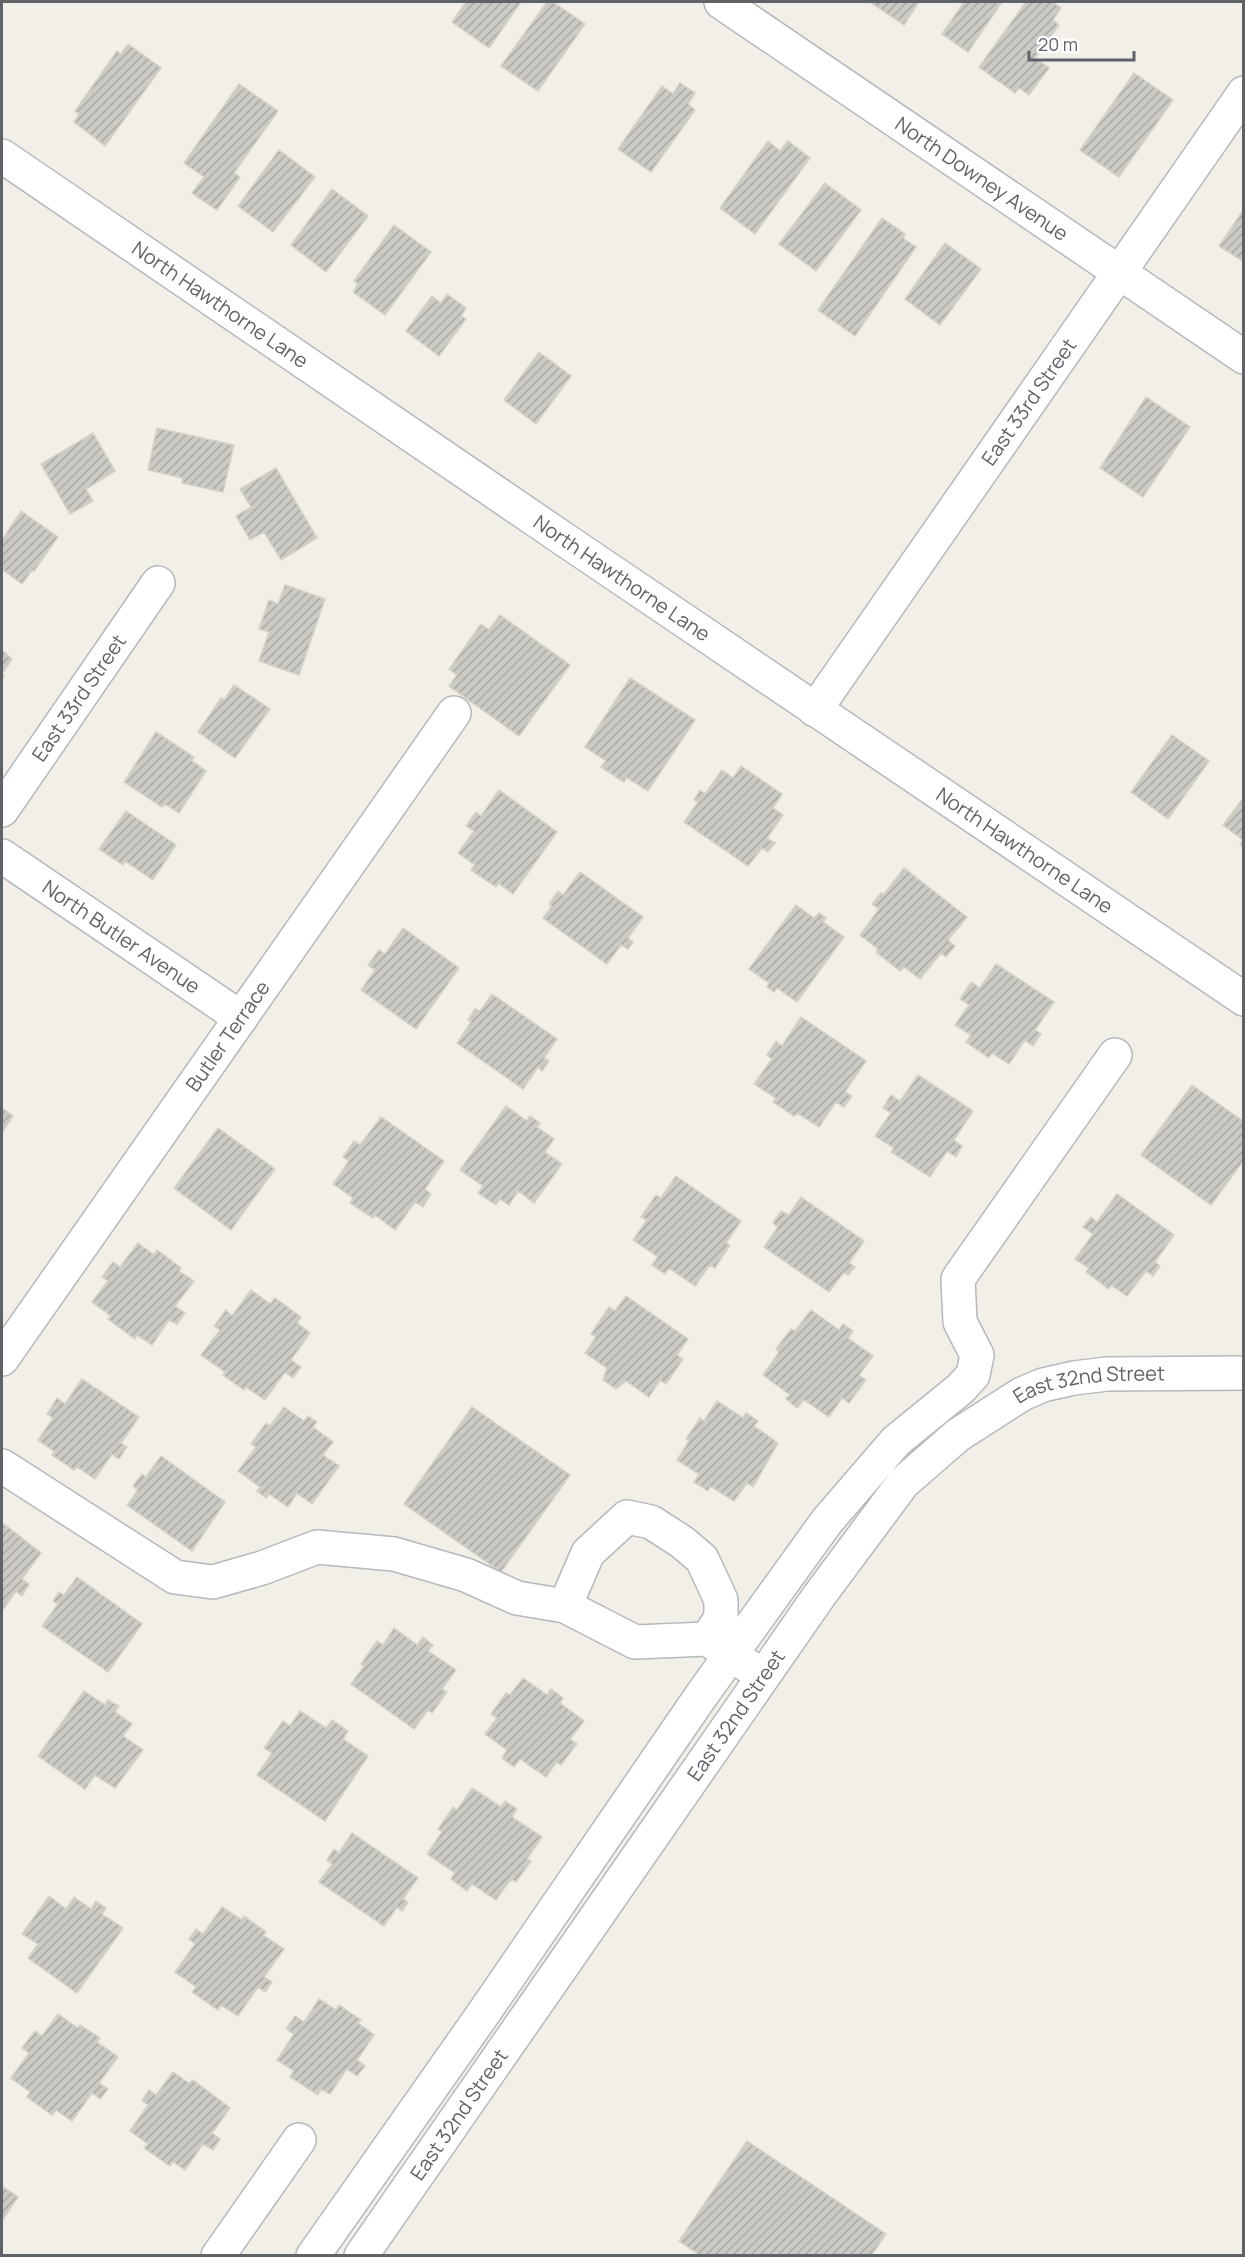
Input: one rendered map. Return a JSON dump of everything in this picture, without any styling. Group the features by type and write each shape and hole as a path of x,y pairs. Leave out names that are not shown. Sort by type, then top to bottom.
{"street":[{"name":"North Downey Avenue","path":"721,2 1244,357"},
{"name":"East 33rd Street","path":"815,710 1244,93"},
{"name":"North Hawthorne Lane","path":"2,156 815,710 1244,999"},
{"name":"East 33rd Street","path":"2,810 158,584"},
{"name":"Butler Terrace","path":"2,1359 454,713"},
{"name":"North Butler Avenue","path":"2,856 241,1018"},
{"path":"313,2256 719,1647 896,1441 960,1389 973,1375 977,1355 960,1322 958,1279 1115,1055"},
{"name":"East 32nd Street","path":"361,2256 819,1596 903,1483 958,1435 1022,1394 1043,1385 1074,1378 1123,1373 1244,1373"},
{"path":"2,1466 175,1577 213,1582 317,1547 394,1554 466,1575 517,1598 565,1606 635,1642 719,1647 763,1676"},
{"path":"565,1606 588,1553 627,1516 651,1522 682,1542 702,1559 721,1600 719,1647"},
{"path":"218,2256 299,2140"}],"building":[{"path":"466,2 521,2 489,48 452,22"},
{"path":"547,2 553,2 585,24 538,91 501,66"},
{"path":"870,2 919,2 904,25"},
{"path":"964,2 1002,2 968,52 942,34"},
{"path":"1026,2 1052,2 1061,8 1053,20 1059,25 1035,58 1049,68 1029,95 1019,88 1015,93 979,67"},
{"path":"128,44 161,68 105,146 74,122 79,114 75,111 117,51 121,54"},
{"path":"1134,73 1173,100 1119,177 1080,150"},
{"path":"680,83 695,93 688,104 695,110 651,172 618,149 662,86 673,94"},
{"path":"239,84 278,111 234,173 240,177 217,210 192,193 204,177 184,163"},
{"path":"768,141 780,151 788,141 810,158 755,234 720,208"},
{"path":"279,150 315,177 273,232 238,206"},
{"path":"825,183 861,210 816,271 779,244"},
{"path":"332,189 368,216 326,272 291,245"},
{"path":"1244,209 1244,262 1219,246"},
{"path":"882,218 905,234 903,238 916,247 855,336 818,310"},
{"path":"394,225 431,252 385,315 353,292 358,284 354,281"},
{"path":"945,243 981,269 940,325 905,299"},
{"path":"447,294 466,308 461,316 466,319 439,356 406,331 432,296 441,303"},
{"path":"539,352 571,376 536,424 504,400"},
{"path":"1146,397 1190,427 1143,497 1100,468"},
{"path":"157,428 234,445 223,492 182,483 183,478 148,470"},
{"path":"93,433 115,471 86,489 93,501 70,514 41,464"},
{"path":"276,468 317,538 281,560 264,532 250,540 236,516 251,507 240,489"},
{"path":"21,511 58,537 22,584 2,569 2,540"},
{"path":"285,585 325,599 299,675 259,661 269,632 259,629 269,600 278,604"},
{"path":"500,615 570,665 519,736 449,686 457,675 449,669 481,624 489,630"},
{"path":"2,650 12,659 2,674"},
{"path":"630,678 695,720 648,791 626,777 624,782 601,767 606,761 585,747"},
{"path":"234,685 270,709 235,758 198,732 221,698 224,700"},
{"path":"156,732 194,757 192,761 206,771 179,813 165,804 162,807 124,782"},
{"path":"1172,735 1209,761 1168,819 1131,792"},
{"path":"741,766 782,794 773,808 783,815 767,838 775,843 768,852 762,848 748,866 684,822 698,802 694,800 700,790 705,794 722,770 733,778"},
{"path":"499,790 557,832 513,894 498,883 496,887 471,870 475,865 458,853 474,831 466,826 476,812 481,816"},
{"path":"1244,797 1244,847 1240,845 1243,840 1223,825"},
{"path":"126,811 176,845 153,880 125,861 123,865 99,849"},
{"path":"904,868 967,917 948,940 955,946 946,957 941,953 920,979 904,967 900,971 876,952 878,949 860,935 879,909 872,904 881,893 884,894"},
{"path":"580,872 643,917 628,938 633,942 628,949 621,945 607,964 543,918 552,906 549,904 558,891 563,895"},
{"path":"796,905 814,918 819,913 826,918 823,922 844,937 797,1002 777,988 774,992 767,987 769,983 749,969"},
{"path":"403,928 459,968 416,1029 361,990 375,970 368,965 379,950 385,954"},
{"path":"996,964 1054,1002 1035,1030 1041,1034 1033,1046 1025,1040 1009,1064 992,1053 989,1058 966,1042 971,1035 955,1025 969,1005 960,999 971,982 980,988"},
{"path":"492,994 557,1039 544,1058 549,1061 542,1071 538,1067 523,1089 457,1043 471,1022 468,1020 475,1009 480,1011"},
{"path":"801,1017 866,1061 845,1092 852,1096 844,1107 836,1102 819,1127 797,1113 794,1116 773,1102 776,1098 754,1084 772,1059 767,1055 776,1041 782,1046"},
{"path":"918,1075 973,1111 954,1140 962,1146 956,1157 947,1151 930,1177 891,1152 894,1148 875,1136 891,1113 883,1108 891,1095 900,1101"},
{"path":"1192,1085 1244,1122 1244,1160 1211,1205 1141,1155"},
{"path":"506,1106 527,1121 530,1116 540,1123 537,1127 554,1139 545,1152 562,1164 534,1203 518,1191 509,1205 500,1199 496,1205 478,1193 483,1186 460,1170"},
{"path":"2,1108 13,1116 2,1133"},
{"path":"381,1117 444,1161 425,1189 431,1194 423,1207 415,1202 395,1230 375,1215 373,1218 350,1203 353,1198 333,1184 349,1161 343,1157 354,1141 360,1145"},
{"path":"218,1128 275,1169 231,1230 174,1188"},
{"path":"676,1176 741,1221 726,1243 730,1245 715,1268 710,1265 695,1286 669,1268 665,1274 652,1265 658,1257 633,1240 647,1220 641,1217 656,1195 661,1198"},
{"path":"1117,1194 1174,1235 1155,1262 1160,1266 1153,1276 1146,1271 1127,1296 1111,1285 1109,1289 1086,1272 1089,1268 1075,1259 1093,1234 1083,1227 1091,1217 1097,1222"},
{"path":"801,1197 864,1241 849,1263 855,1267 848,1275 844,1272 829,1292 764,1247 778,1227 773,1223 781,1211 789,1215"},
{"path":"138,1243 154,1255 157,1250 181,1268 179,1271 194,1281 175,1306 185,1313 177,1324 169,1320 152,1345 137,1335 135,1339 108,1319 111,1316 92,1302 108,1281 102,1277 113,1262 120,1267"},
{"path":"251,1290 270,1304 275,1298 301,1317 297,1323 310,1333 291,1360 301,1367 293,1378 285,1372 265,1400 246,1387 244,1390 223,1375 225,1372 201,1355 220,1330 214,1326 226,1310 232,1316"},
{"path":"626,1296 688,1339 677,1355 683,1359 666,1384 660,1380 649,1397 626,1381 616,1389 603,1380 607,1368 585,1353 596,1337 591,1334 609,1307 615,1311"},
{"path":"811,1310 839,1330 843,1324 853,1331 848,1338 873,1356 859,1375 866,1380 849,1403 842,1398 829,1417 804,1400 797,1408 786,1399 790,1395 763,1375 779,1352 776,1349 791,1329 795,1331"},
{"path":"82,1379 139,1417 121,1443 127,1447 119,1459 112,1454 95,1479 77,1467 74,1470 52,1455 55,1452 38,1440 53,1418 47,1414 57,1398 65,1404"},
{"path":"717,1401 743,1418 746,1413 758,1421 754,1426 778,1443 753,1487 747,1483 734,1501 710,1486 708,1491 694,1482 699,1474 677,1460 689,1441 686,1439 700,1418 704,1421"},
{"path":"284,1407 304,1421 308,1416 317,1422 313,1427 333,1442 323,1455 339,1466 312,1504 297,1493 288,1507 269,1494 266,1498 257,1491 260,1487 238,1471 256,1447 251,1444 266,1423 270,1426"},
{"path":"472,1407 570,1475 501,1572 404,1504"},
{"path":"161,1456 225,1502 192,1551 127,1505 138,1490 133,1486 142,1474 146,1477"},
{"path":"4,1524 41,1553 22,1579 29,1584 22,1596 16,1591 2,1611 2,1527"},
{"path":"77,1577 142,1624 108,1672 42,1626 58,1604 53,1601 59,1592 64,1595"},
{"path":"394,1628 417,1645 423,1637 433,1645 428,1651 456,1670 442,1689 447,1692 432,1713 428,1710 414,1729 351,1684 364,1666 361,1664 377,1641 383,1645"},
{"path":"523,1678 547,1695 551,1689 563,1698 560,1703 584,1721 570,1739 577,1744 561,1765 557,1762 546,1777 520,1759 514,1767 502,1758 507,1750 485,1734 497,1718 491,1714 506,1693 510,1695"},
{"path":"84,1691 105,1705 108,1700 119,1706 115,1712 132,1724 123,1736 143,1750 115,1788 95,1775 85,1789 38,1756"},
{"path":"300,1711 326,1728 332,1720 348,1731 343,1739 368,1756 325,1821 257,1775 272,1753 264,1748 283,1721 290,1726"},
{"path":"472,1788 501,1807 505,1801 517,1809 512,1817 542,1837 527,1859 531,1861 516,1882 511,1879 496,1900 472,1884 467,1891 451,1879 455,1873 427,1854 442,1832 438,1829 453,1807 457,1810"},
{"path":"352,1833 418,1878 403,1899 408,1902 402,1911 397,1907 384,1926 319,1882 332,1864 327,1860 334,1849 339,1853"},
{"path":"49,1896 66,1909 74,1897 91,1909 96,1901 106,1908 102,1914 123,1928 77,1993 28,1958 38,1944 22,1934"},
{"path":"222,1907 242,1920 244,1916 266,1932 263,1935 284,1949 264,1977 272,1982 265,1992 258,1987 238,2016 221,2005 218,2010 192,1992 196,1987 175,1972 195,1944 189,1939 196,1929 203,1934"},
{"path":"319,1999 336,2010 339,2005 361,2020 358,2023 374,2035 357,2060 365,2066 357,2076 347,2069 330,2094 321,2089 318,2095 290,2077 294,2071 277,2060 294,2034 286,2029 295,2016 304,2022"},
{"path":"58,2014 78,2028 80,2025 100,2038 97,2042 118,2057 99,2083 108,2089 100,2099 92,2093 72,2121 56,2110 52,2115 27,2097 30,2092 11,2078 29,2053 22,2048 35,2031 42,2036"},
{"path":"173,2072 189,2083 193,2080 230,2108 212,2133 220,2139 213,2150 203,2144 185,2170 173,2162 170,2166 144,2148 148,2144 130,2131 148,2105 142,2101 149,2090 156,2095"},
{"path":"747,2141 886,2234 871,2256 701,2256 679,2241"},
{"path":"2,2186 18,2197 2,2221"}]}
